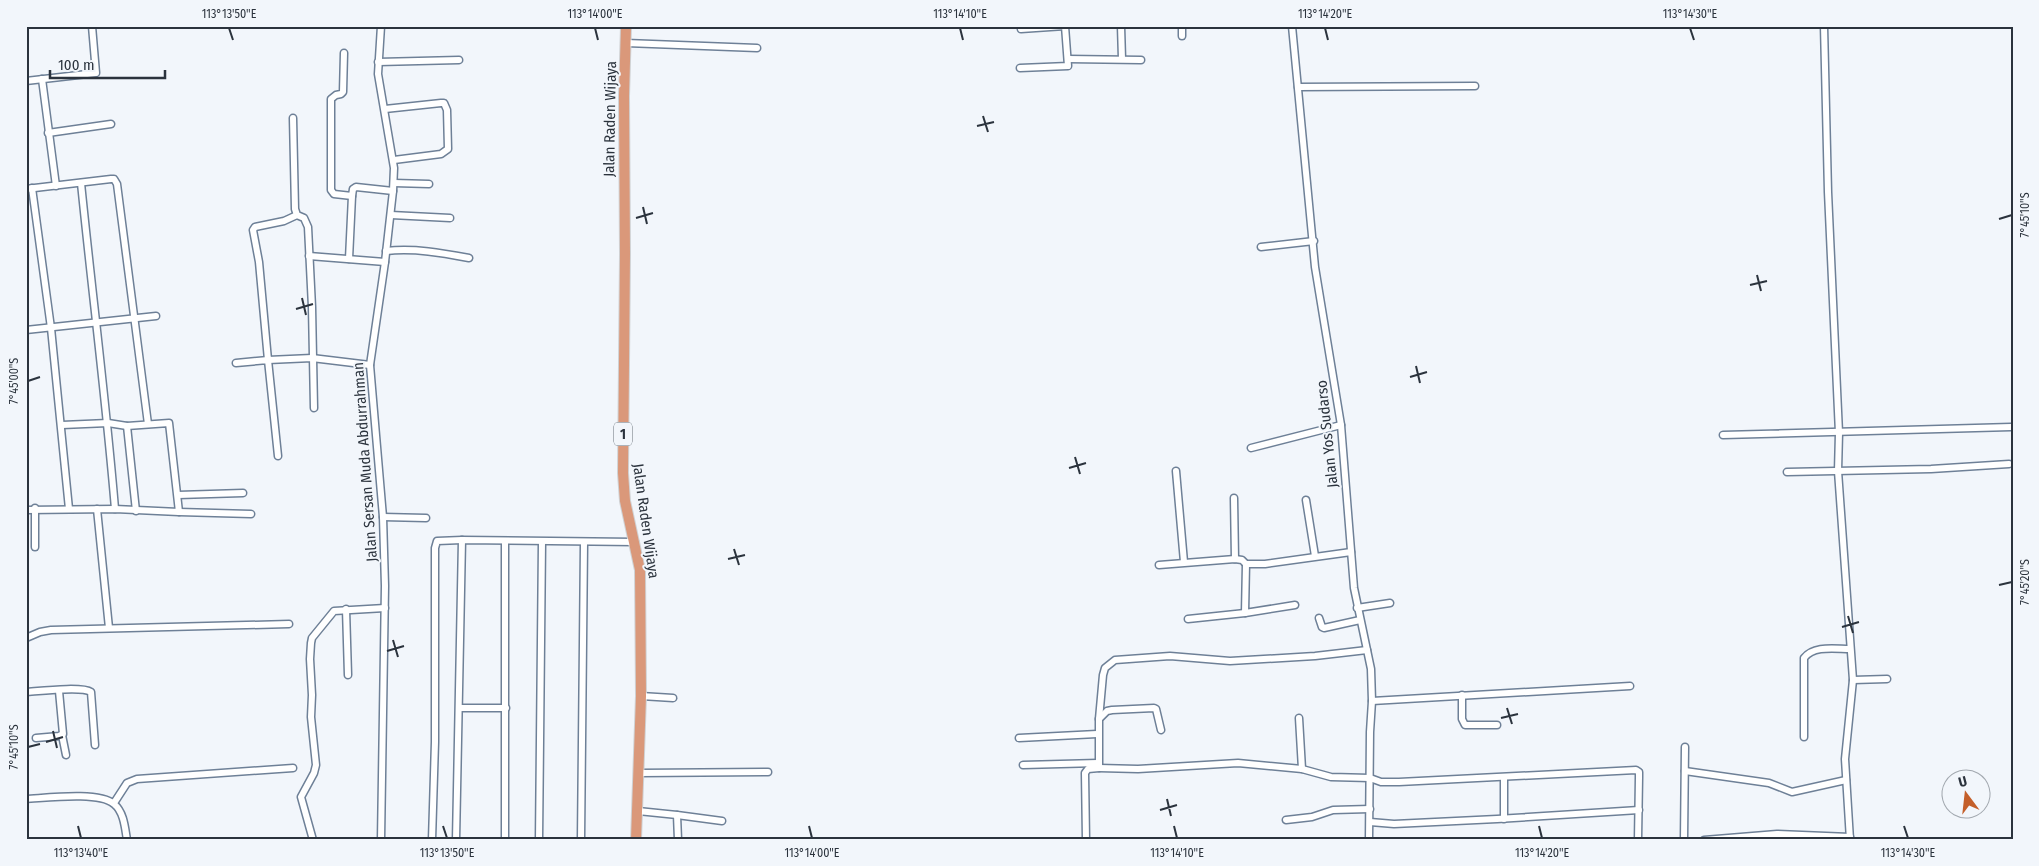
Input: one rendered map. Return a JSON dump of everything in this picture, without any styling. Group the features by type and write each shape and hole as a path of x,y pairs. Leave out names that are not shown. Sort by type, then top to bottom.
{"highway":[{"name":"Jalan Raden Wijaya","path":"626,26 623,473 625,501 640,570 640,773 636,840"}],"street":[{"path":"26,81 96,73 92,26"},
{"name":"Jalan Sersan Muda Abdurrahman","path":"381,26 378,74 394,160 391,215 370,364 383,517 385,608 382,840"},
{"path":"1020,68 1065,67 1068,65 1065,26 1021,28"},
{"path":"1121,26 1122,59"},
{"path":"1182,26 1182,36"},
{"name":"Jalan Yos Sudarso","path":"1292,26 1315,266 1341,425 1357,608 1371,669 1369,840"},
{"path":"1704,840 1777,834 1850,838 1846,780 1846,738 1852,680 1838,471 1839,433 1828,192 1824,26"},
{"path":"626,43 757,48"},
{"path":"344,53 344,88 341,94 331,99 331,190 334,194 352,196"},
{"path":"1068,59 1141,60"},
{"path":"378,62 460,60"},
{"path":"42,79 56,186"},
{"path":"1298,87 1474,86"},
{"path":"385,110 444,103 447,110 448,149 446,152 394,160"},
{"path":"293,118 294,209 297,215 304,218 307,224 312,307 314,408"},
{"path":"48,133 111,124"},
{"path":"69,509 51,328 29,188 111,179 117,184 148,424"},
{"path":"81,183 116,509"},
{"path":"394,183 429,184"},
{"path":"349,259 353,189 356,187 393,191"},
{"path":"278,456 259,262 252,230 255,227 289,220 297,215"},
{"path":"391,215 450,218"},
{"path":"1260,247 1314,241"},
{"path":"386,251 408,249 434,251 470,258"},
{"path":"309,256 385,262"},
{"path":"26,330 156,316"},
{"path":"236,362 312,358 370,364"},
{"path":"62,425 108,423 127,426 169,423 180,512"},
{"path":"1251,448 1341,425"},
{"path":"127,426 136,511"},
{"path":"1723,436 2011,427"},
{"path":"1786,472 2009,464"},
{"path":"1176,471 1184,562"},
{"path":"178,495 243,493"},
{"path":"1234,498 1235,559"},
{"path":"1306,500 1315,556"},
{"path":"35,508 35,547"},
{"path":"26,510 35,508 116,509 251,514"},
{"path":"97,509 109,628"},
{"path":"383,517 426,518"},
{"path":"456,840 462,540"},
{"path":"432,840 435,742 435,548 437,541 635,542"},
{"path":"505,541 505,840"},
{"path":"539,840 542,542"},
{"path":"581,840 584,542"},
{"path":"1159,565 1235,559 1242,560 1246,564 1265,564 1351,552"},
{"path":"1245,613 1246,564"},
{"path":"1357,608 1390,603"},
{"path":"1188,619 1296,605"},
{"path":"314,840 301,797 314,773 316,765 311,727 310,659 312,638 334,611 385,608"},
{"path":"346,609 348,675"},
{"path":"1319,618 1324,628 1360,620"},
{"path":"26,638 40,632 109,628 289,624"},
{"path":"1804,737 1804,658 1815,650 1850,649"},
{"path":"1099,766 1098,719 1103,675 1105,668 1115,660 1170,656 1207,661 1240,661 1367,650"},
{"path":"1852,680 1887,679"},
{"path":"1372,702 1630,686"},
{"path":"26,692 81,689 91,692 95,745"},
{"path":"59,691 64,730 62,735 66,754"},
{"path":"1462,695 1462,719 1468,727 1497,726"},
{"path":"641,696 673,698"},
{"path":"460,708 506,708"},
{"path":"1098,719 1107,711 1112,710 1154,708 1156,709 1161,730"},
{"path":"1299,718 1302,769"},
{"path":"1019,738 1098,734"},
{"path":"36,738 62,735"},
{"path":"1684,840 1685,747"},
{"path":"1023,765 1099,766 1138,769 1238,763 1302,769 1331,777 1370,778 1381,782 1501,778 1636,770 1639,772 1638,840"},
{"path":"1086,840 1085,773 1087,770 1099,766"},
{"path":"114,804 127,783 137,779 293,768"},
{"path":"640,773 768,772"},
{"path":"1685,772 1772,784 1792,792 1846,780"},
{"path":"1501,778 1501,819"},
{"path":"26,799 90,797 108,800 120,811 127,840"},
{"path":"1286,820 1312,817 1333,810 1370,809"},
{"path":"1370,822 1394,824 1639,810"},
{"path":"638,811 722,821"},
{"path":"677,815 678,840"}]}
